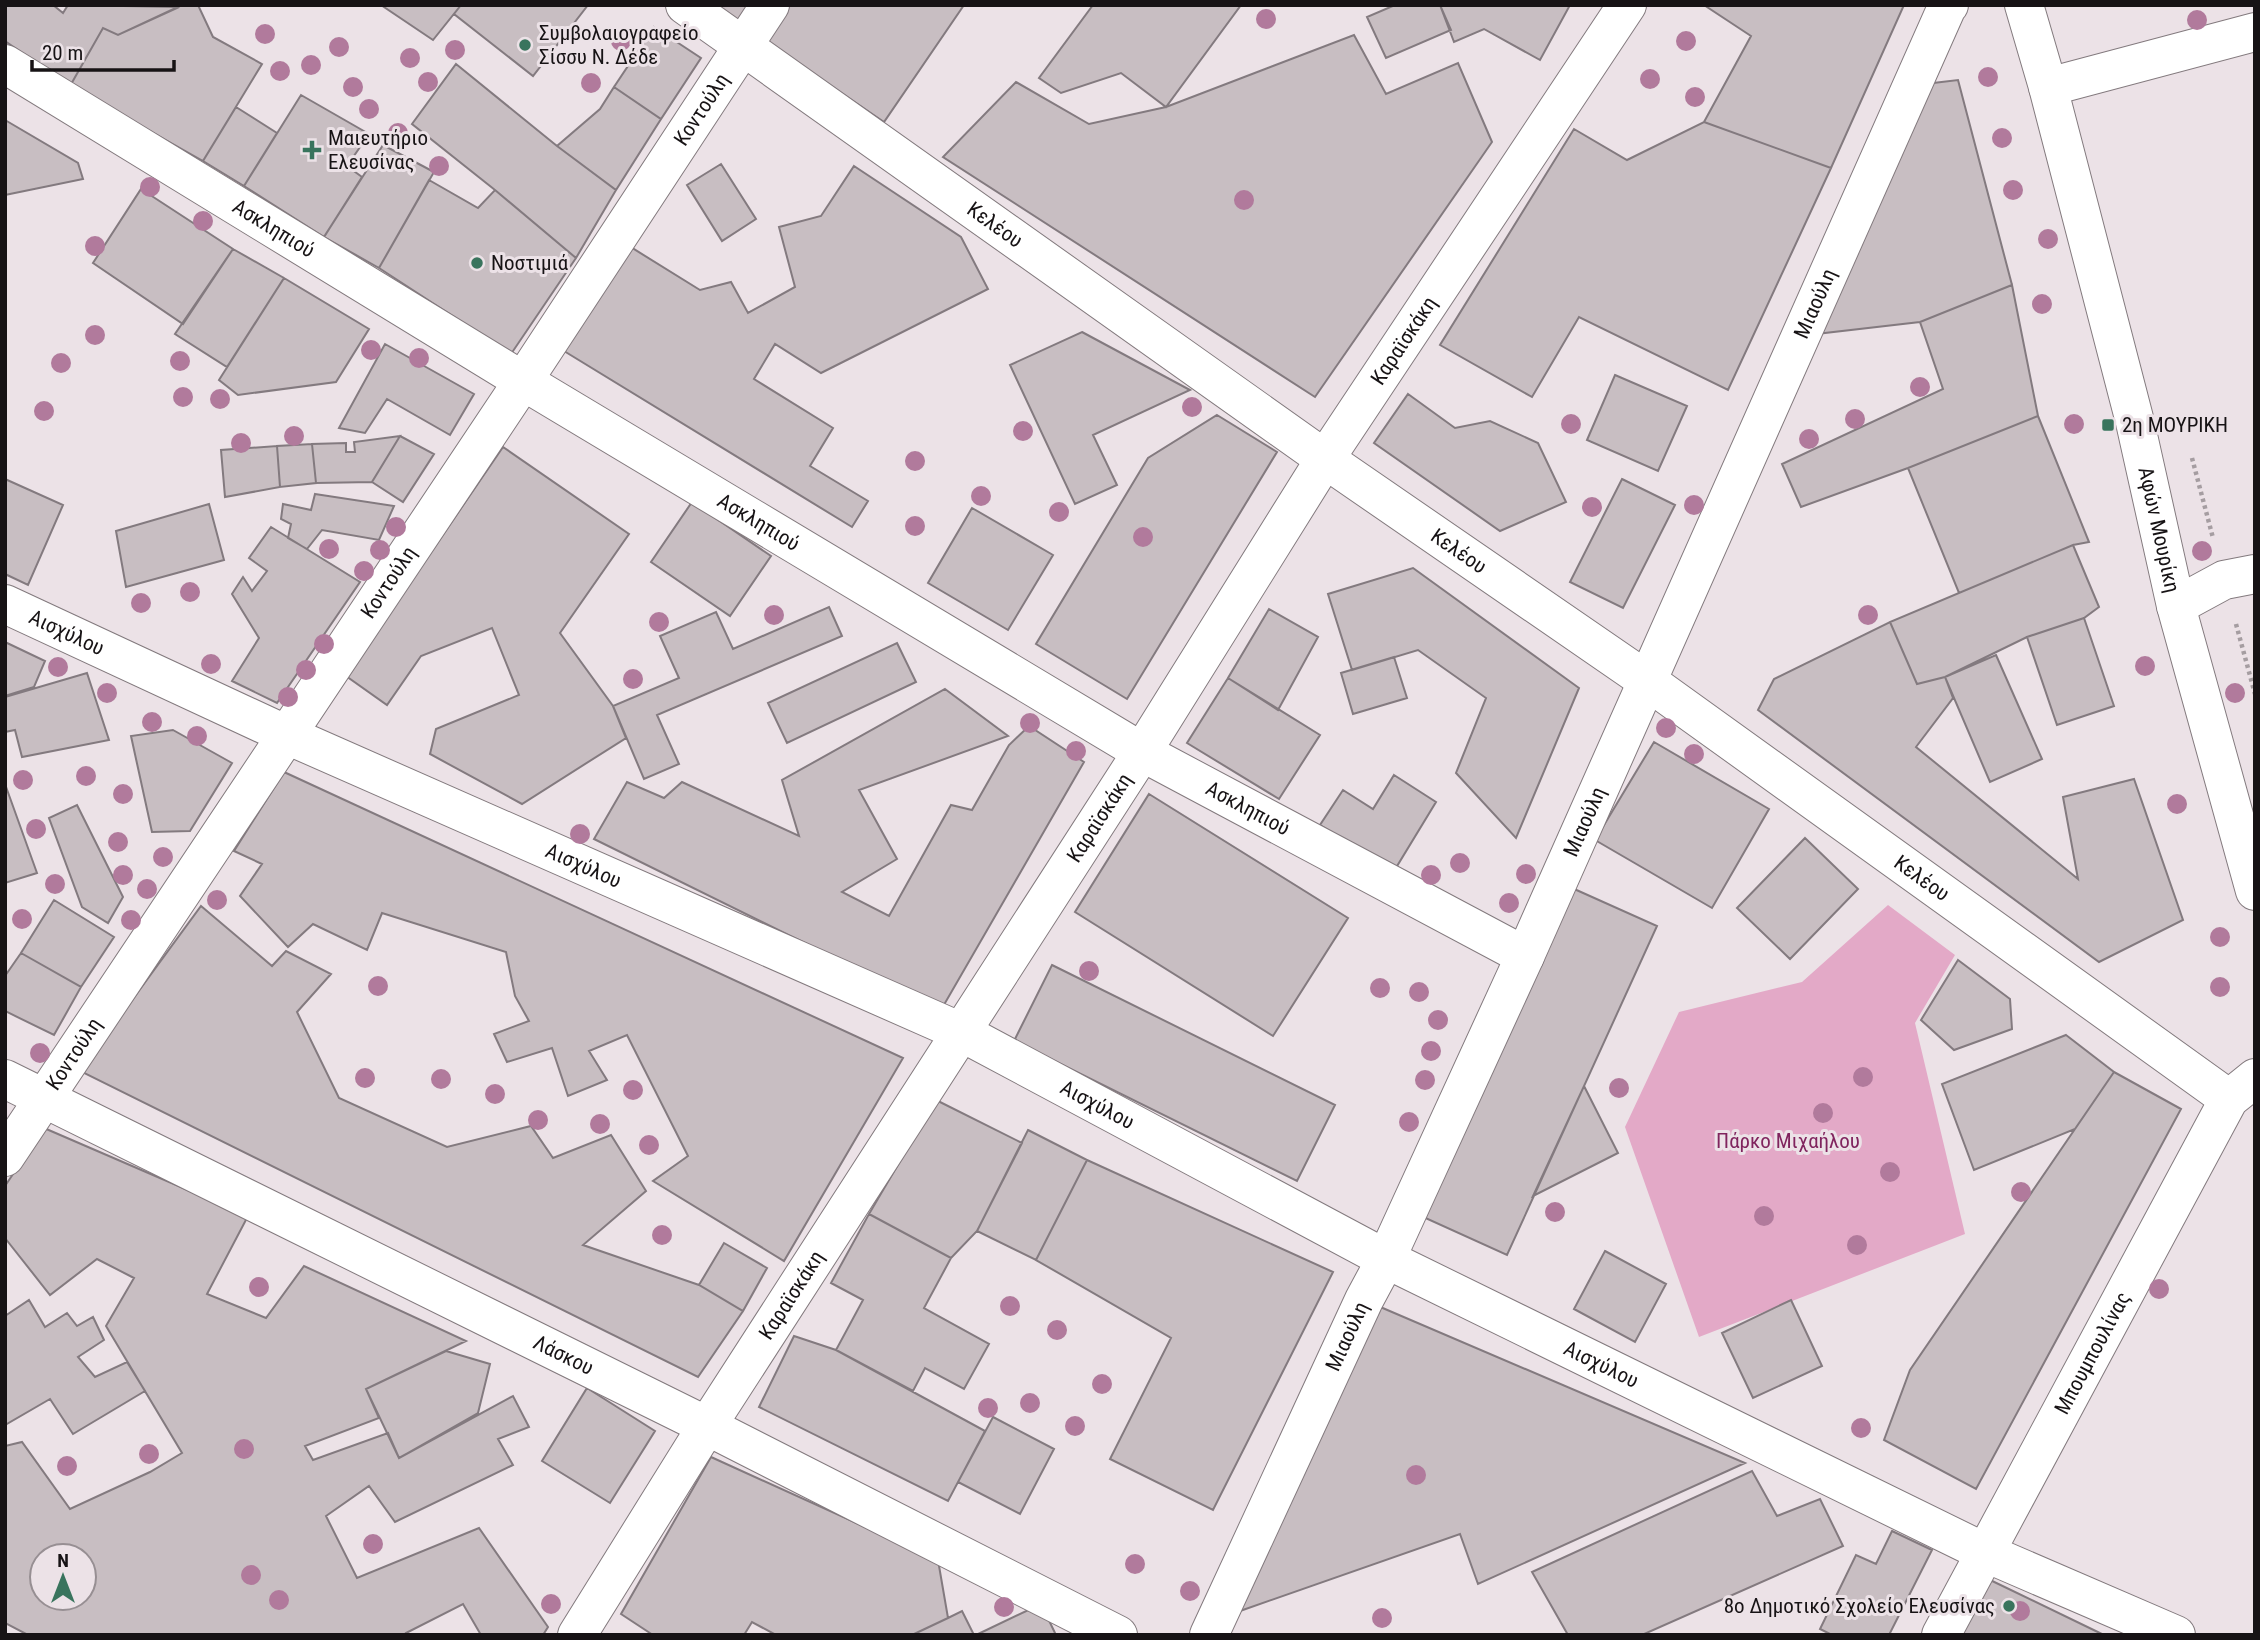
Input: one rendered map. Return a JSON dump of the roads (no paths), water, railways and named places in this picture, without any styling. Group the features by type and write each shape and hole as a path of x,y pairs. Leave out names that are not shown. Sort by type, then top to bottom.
{"street":[{"name":"Κελέου","path":"685,5 1325,459 2242,1088"},
{"name":"Κοντούλη","path":"5,1157 523,381 770,5"},
{"name":"Καραϊσκάκη","path":"577,1635 707,1426 1142,752 1325,459 1627,5"},
{"name":"Μιαούλη","path":"1209,1635 1525,956 1646,680 1950,5"},
{"name":"Αφών Μουρίκη","path":"2024,5 2135,422 2176,606 2255,891"},
{"path":"2048,88 2255,32"},
{"name":"Ασκληπιού","path":"5,64 523,381 1142,752 1525,956"},
{"path":"2176,606 2224,580 2255,574"},
{"name":"Αισχύλου","path":"5,604 287,735 961,1032 1386,1259 1986,1553 2176,1635"},
{"name":"Λάσκου","path":"5,1079 707,1426 1118,1635"},
{"name":"Μπουμπουλίνας","path":"1941,1635 2242,1088"}],"place":[{"name":"Συμβολαιογραφείο Σίσσυ Ν. Δέδε","path":"525,45"},
{"name":"Μαιευτήριο Ελευσίνας","path":"312,150"},
{"name":"Νοστιμιά","path":"477,263"},
{"name":"2η ΜΟΥΡΙΚΗ","path":"2108,425"},
{"name":"8ο Δημοτικό Σχολείο Ελευσίνας","path":"2009,1606"}],"park label":[{"name":"Πάρκο Μιχαήλου","path":"1788,1141"}]}
